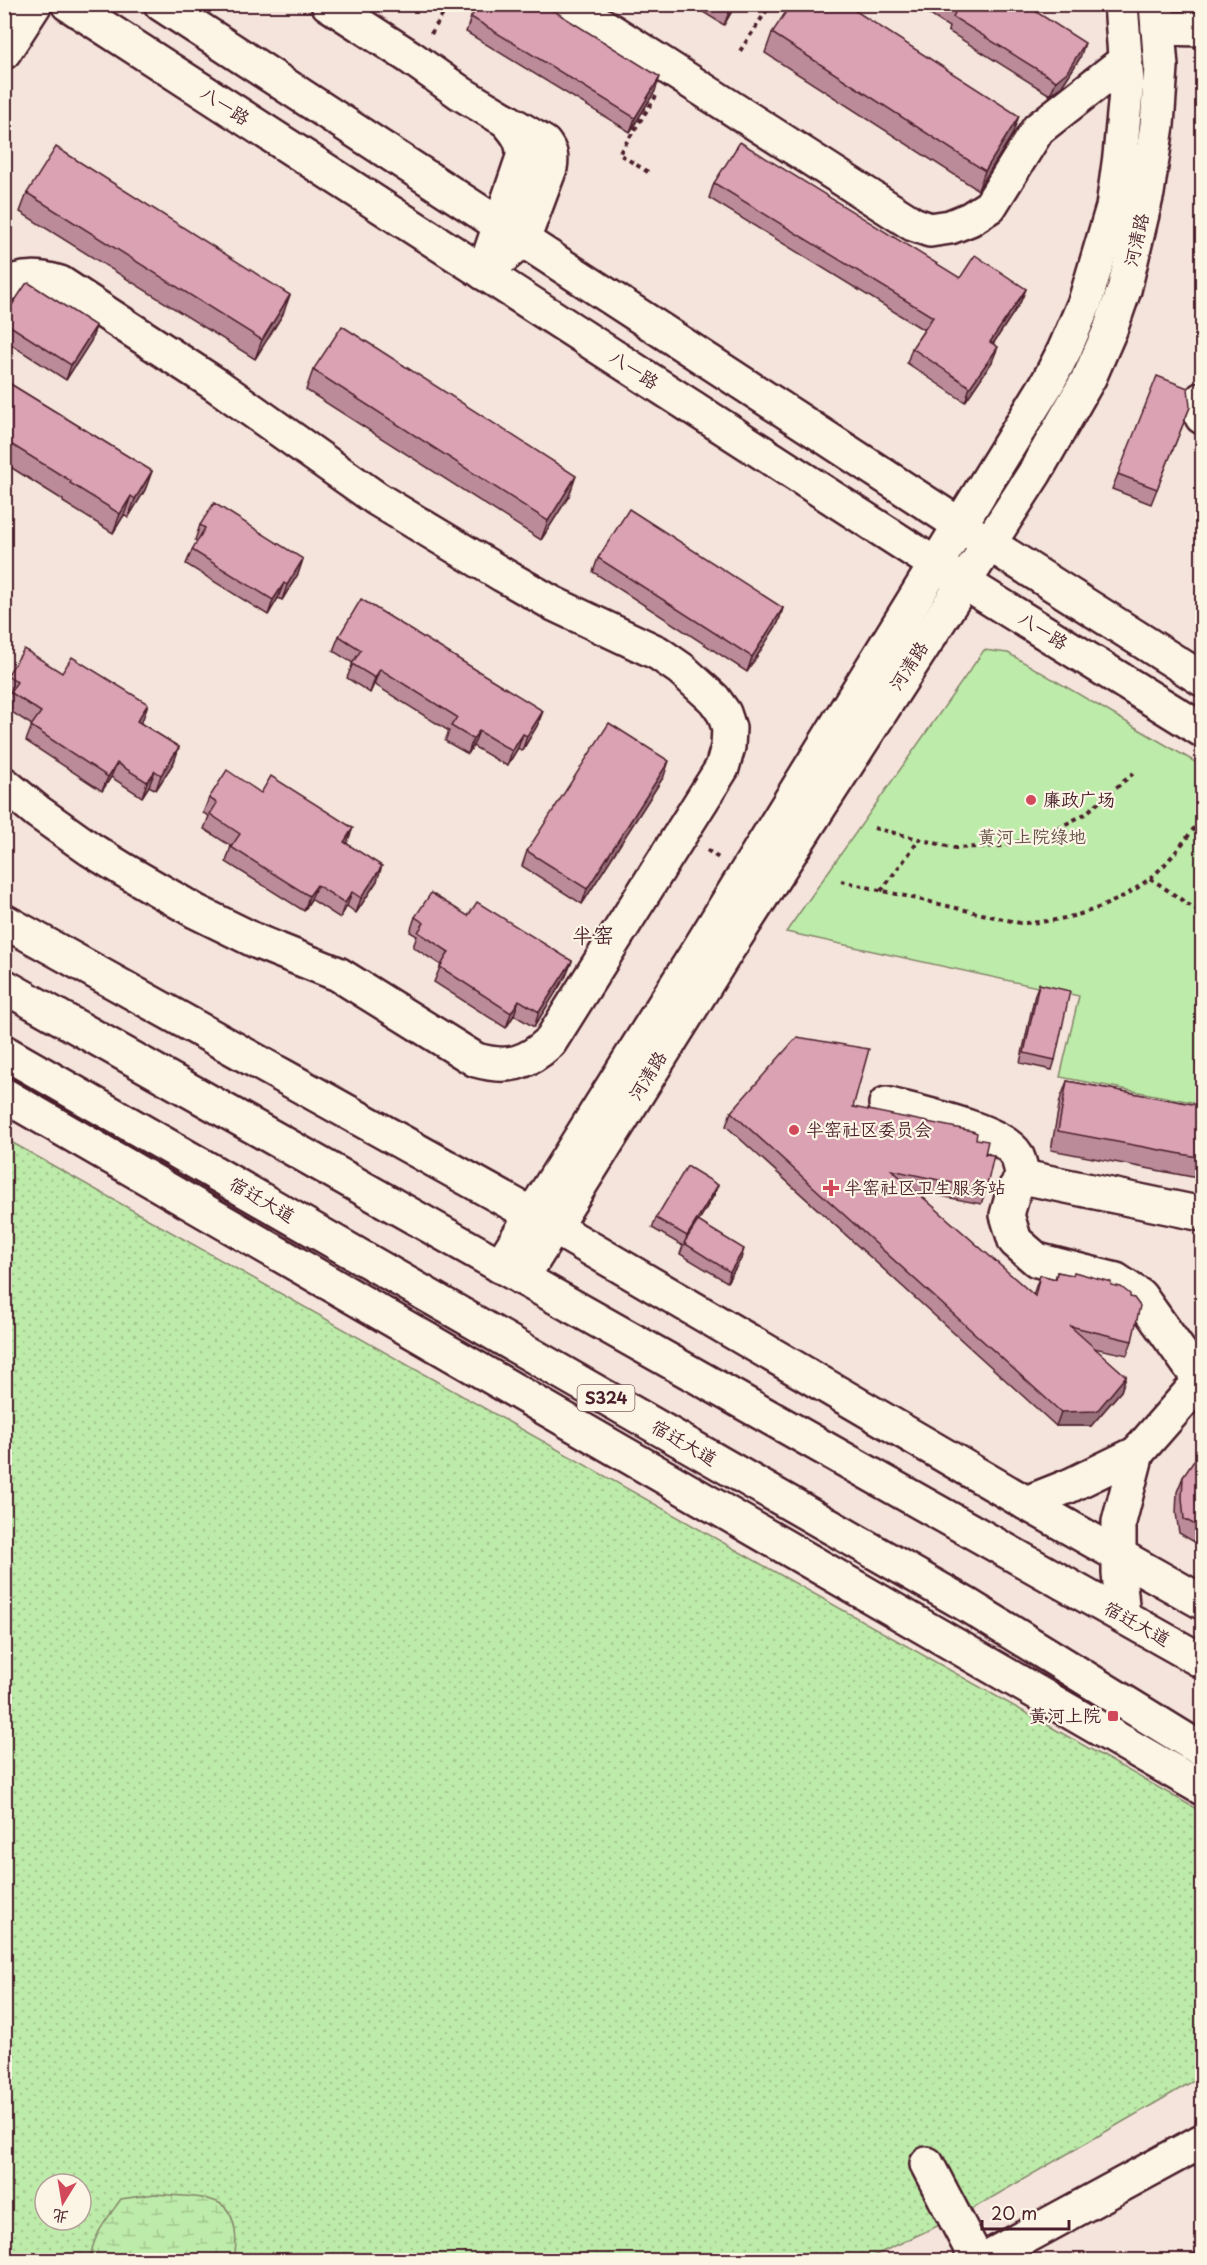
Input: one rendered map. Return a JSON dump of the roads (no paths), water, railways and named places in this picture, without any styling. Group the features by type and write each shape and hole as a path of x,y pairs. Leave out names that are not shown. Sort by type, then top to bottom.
{"main road":[{"path":"4,52 35,4"},
{"name":"八一路","path":"68,4 935,565 1203,730"},
{"path":"161,4 960,525 1203,679"},
{"path":"328,4 462,94 544,143 552,157 511,233 484,273"},
{"path":"569,4 913,224 930,231 950,227 970,219 990,206 1038,129 1126,60"},
{"name":"河清路","path":"511,1272 935,565 1048,382 1085,302 1113,207 1125,112 1126,60 1121,4"},
{"path":"1157,16 1203,29"},
{"name":"河清路","path":"543,1221 712,974 1034,474 1090,376 1125,290 1147,194 1157,125 1161,67 1157,16"},
{"path":"1009,110 1038,129"},
{"path":"4,285 22,279 41,277 60,283 216,384 376,499 554,604 658,653 681,669 714,699 724,713 729,728 728,747 722,768 550,1042 535,1056 519,1063 496,1066 476,1060 338,974 258,942 154,888 90,849 38,812 4,784"},
{"path":"1203,399 1200,409 1203,417"},
{"path":"4,921 543,1221 1026,1503 1203,1602"},
{"name":"宿迁大道","path":"4,986 1203,1661"},
{"name":"宿迁大道","path":"4,1052 967,1605 1203,1750"},
{"path":"4,1095 1203,1788"},
{"path":"886,1104 971,1127 998,1140 1016,1154 1023,1177"},
{"path":"1023,1177 1014,1190 1007,1215 1015,1241 1037,1260 1116,1280 1140,1296 1201,1382 1137,1453 1069,1486 1026,1503"},
{"path":"1023,1177 1203,1214"},
{"path":"1123,1616 1119,1522 1137,1453"},
{"path":"983,2260 1203,2141"},
{"path":"927,2164 977,2260"}],"place":[{"name":"廉政广场","path":"1031,800"},
{"name":"半窑社区委员会","path":"794,1130"},
{"name":"半窑社区卫生服务站","path":"831,1188"},
{"name":"黄河上院","path":"1113,1716"}],"district":[{"name":"半窑","path":"593,936"}],"park label":[{"name":"黄河上院绿地","path":"1032,837"}]}
